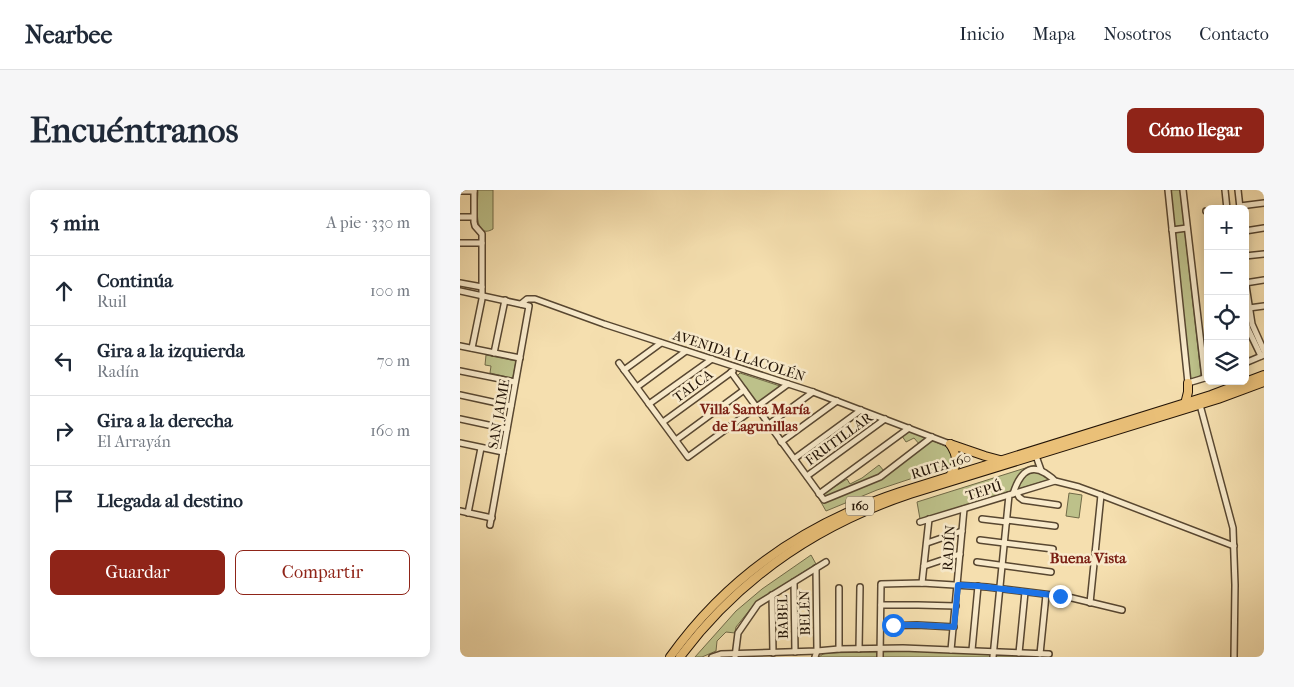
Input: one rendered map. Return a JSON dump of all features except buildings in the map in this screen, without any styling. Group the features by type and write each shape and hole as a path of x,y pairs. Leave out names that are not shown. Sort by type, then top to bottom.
{"highway":[{"name":"RUTA 160","path":"670,657 698,622 730,589 765,560 827,521 885,497 1231,389 1264,376"},
{"name":"RUTA 160","path":"681,657 719,611 753,580 781,558 857,514 889,502 1200,405 1264,382"},
{"path":"1184,404 1188,392 1188,383"},
{"path":"950,444 1002,460"},
{"path":"950,444 957,460 950,476"}],"street":[{"path":"460,191 474,190 473,217 475,226 482,232 482,295 472,348"},
{"path":"1168,190 1188,383 1204,378"},
{"path":"1183,190 1204,361"},
{"path":"1225,190 1227,205"},
{"path":"1238,190 1240,205"},
{"path":"1249,206 1264,203"},
{"path":"460,217 473,217"},
{"path":"1172,230 1187,228"},
{"path":"1249,230 1264,228"},
{"path":"460,243 482,243"},
{"path":"1249,256 1264,254"},
{"path":"1249,282 1264,280"},
{"path":"460,283 482,288"},
{"path":"460,291 521,304"},
{"name":"AVENIDA LLACOLÉN","path":"521,304 525,300 532,298 604,324 813,392 950,444"},
{"path":"494,353 505,300"},
{"name":"SAN JAIME","path":"490,526 529,306 521,304"},
{"path":"1263,354 1252,324 1249,308 1264,306"},
{"path":"1249,335 1263,354"},
{"path":"624,370 661,342"},
{"path":"460,346 520,358"},
{"path":"637,387 686,351"},
{"path":"1249,360 1263,354"},
{"path":"649,404 712,359"},
{"path":"619,363 688,457 788,384"},
{"name":"TALCA","path":"663,422 736,367"},
{"path":"460,371 516,382"},
{"path":"730,372 824,500 880,477 932,437"},
{"path":"676,440 744,390"},
{"path":"769,424 813,392"},
{"path":"460,395 511,406"},
{"path":"781,442 837,401"},
{"path":"1200,405 1231,520 1234,546 1234,657"},
{"path":"794,459 861,410"},
{"path":"460,419 507,429"},
{"name":"FRUTILLAR","path":"807,476 885,419"},
{"path":"819,494 909,428"},
{"path":"460,443 503,452"},
{"path":"468,512 481,448"},
{"path":"1036,456 1040,470"},
{"path":"994,654 1007,521 1017,482 1024,473 1031,470 1040,470 1055,481 1079,487 1234,546"},
{"name":"TEPÚ","path":"920,522 1055,481"},
{"path":"1013,494 1023,500 1058,505"},
{"path":"1090,603 1101,495"},
{"name":"RADÍN","path":"951,650 964,509"},
{"path":"460,511 492,518"},
{"path":"922,583 929,519"},
{"path":"982,519 1055,526"},
{"path":"927,544 962,531"},
{"path":"980,540 1053,549"},
{"path":"924,566 960,554"},
{"path":"735,656 739,630 756,607 826,562"},
{"path":"978,562 1051,572"},
{"name":"BELÉN","path":"814,657 817,651 816,568"},
{"name":"BABEL","path":"794,582 795,652"},
{"path":"880,657 881,584 922,583 978,586 1068,597 1122,610"},
{"path":"972,650 978,586"},
{"path":"860,587 860,649"},
{"path":"839,588 839,649"},
{"path":"1019,653 1025,592"},
{"path":"772,595 777,654"},
{"path":"1040,654 1046,595"},
{"path":"881,605 956,606"},
{"path":"881,626 954,627"},
{"path":"712,657 721,654 735,656 881,648 972,650 994,654 1049,654"}],"green space":[{"path":"478,190 493,190 493,229 482,230 479,225 477,210"},
{"path":"1170,190 1180,190 1201,374 1191,380 1189,378"},
{"path":"486,355 516,361 513,377 490,373 491,366 485,365"},
{"path":"740,373 783,387 758,405 736,377"},
{"path":"909,431 950,448 953,464 877,490 826,511 818,497 847,479 850,484 862,478 879,465 884,471 920,445 914,438 906,442 902,436"},
{"path":"1035,465 1036,472 1051,479 920,519 917,502"},
{"path":"1069,493 1082,495 1079,518 1066,516"},
{"path":"811,555 816,564 756,602 736,627 735,633 726,632 717,641 716,651 702,657 695,657 736,611 762,589"},
{"path":"918,651 1040,657 819,657 827,653"}],"district":[{"name":"Villa Santa María de Lagunillas","path":"755,418"},
{"name":"Buena Vista","path":"1088,558"}],"route":[{"path":"893,625 954,627 958,585 1060,596"}]}
